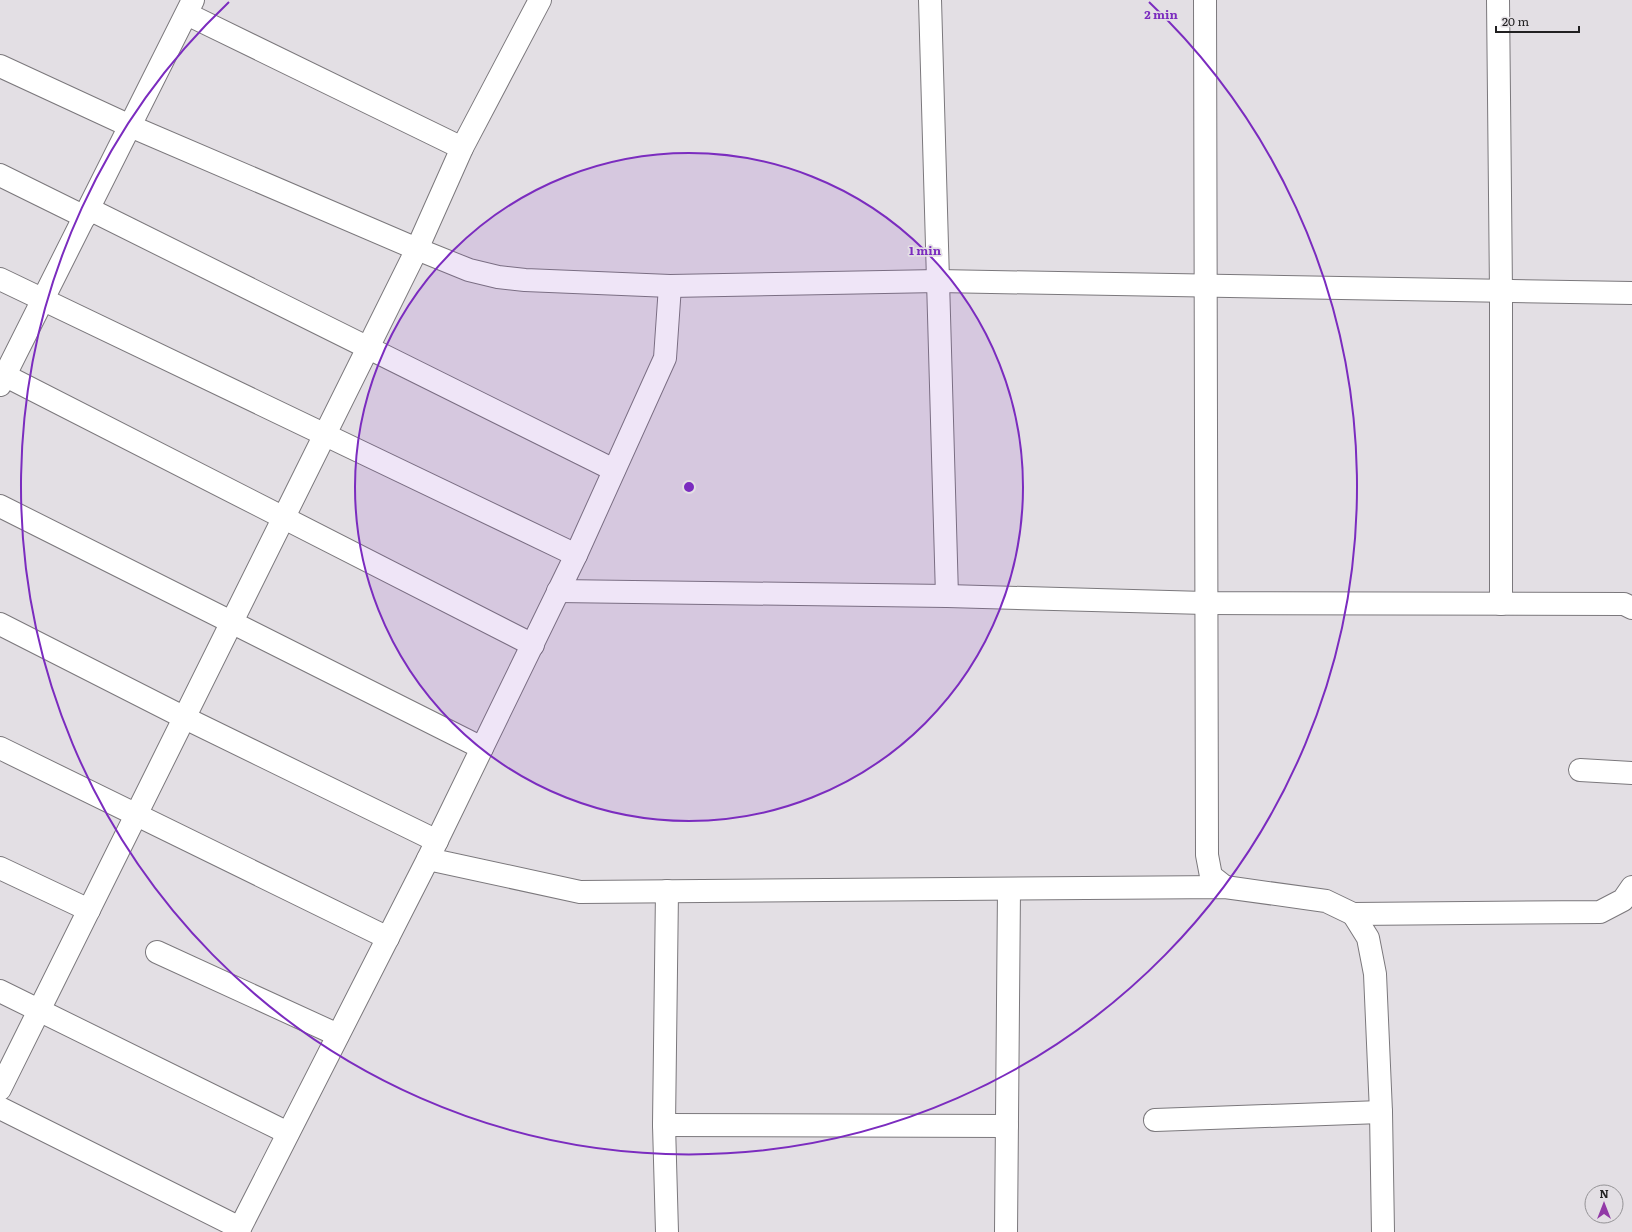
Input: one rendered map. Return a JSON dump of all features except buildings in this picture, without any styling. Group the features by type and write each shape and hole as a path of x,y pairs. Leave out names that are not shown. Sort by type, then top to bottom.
{"street":[{"path":"0,1089 417,249 462,148 540,0"},
{"path":"930,0 947,596"},
{"path":"1206,0 1207,855 1211,876 1225,887"},
{"path":"1498,0 1501,292 1501,604"},
{"path":"462,148 190,7 87,213 2,378 533,645"},
{"path":"0,66 130,126 417,249 469,270 498,277 525,280 670,286 938,280 1501,292 1632,293"},
{"path":"0,175 87,213 367,348 614,470"},
{"path":"0,279 576,555"},
{"path":"0,1108 239,1230 432,850 576,555 665,358 670,286"},
{"path":"0,506 482,748"},
{"path":"558,591 947,596 1206,603 1624,604 1632,608"},
{"path":"0,624 185,718 432,850 580,892 1225,887 1326,901 1353,914 1600,912 1623,900 1632,887"},
{"path":"0,748 388,938"},
{"path":"1580,770 1632,772"},
{"path":"0,868 89,910"},
{"path":"1006,1232 1009,889"},
{"path":"667,1232 664,1125 668,891"},
{"path":"1353,914 1368,938 1375,974 1381,1112 1383,1232"},
{"path":"157,952 338,1035"},
{"path":"0,991 288,1133"},
{"path":"1155,1120 1381,1112"},
{"path":"664,1125 1007,1126"}]}
